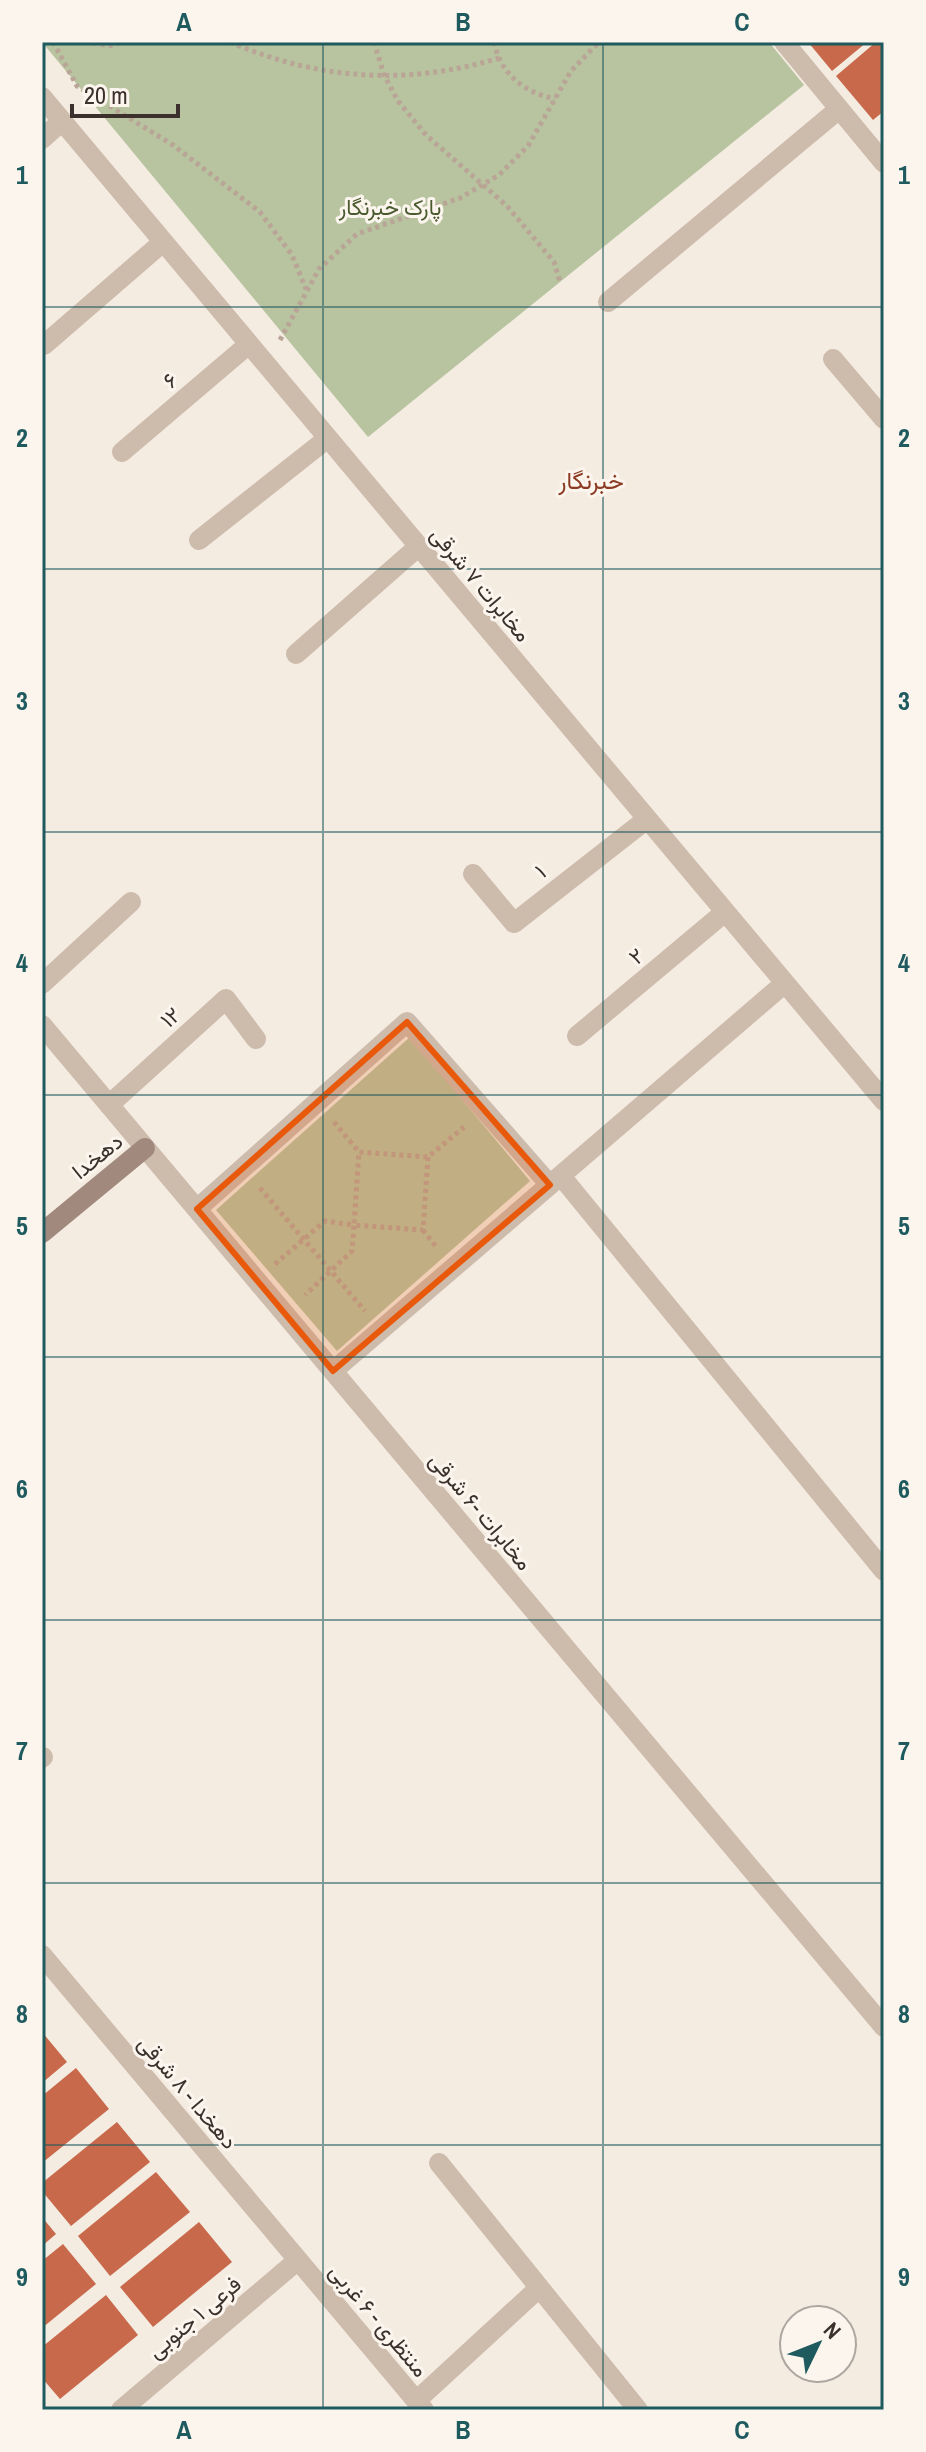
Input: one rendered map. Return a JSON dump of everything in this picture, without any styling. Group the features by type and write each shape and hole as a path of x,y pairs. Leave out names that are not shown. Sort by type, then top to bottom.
{"street":[{"path":"784,42 884,163"},
{"name":"مخابرات ۷ شرقی","path":"42,97 884,1101"},
{"path":"608,302 839,109"},
{"path":"42,139 62,121"},
{"path":"44,345 163,242"},
{"name":"۶","path":"122,452 249,344"},
{"path":"833,359 884,419"},
{"path":"199,540 328,438"},
{"path":"296,654 419,546"},
{"name":"۱","path":"473,874 514,923 647,819"},
{"path":"42,984 131,902"},
{"name":"۲","path":"577,1036 725,912"},
{"path":"333,1371 785,983"},
{"name":"۱۲","path":"109,1105 226,999 256,1039"},
{"path":"197,1209 407,1022 484,1110 555,1181 884,1571"},
{"name":"مخابرات -۶ شرقی","path":"42,1025 884,2027"},
{"name":"دهخدا","path":"42,1233 145,1148"},
{"name":"دهخدا - ۸ شرقی","path":"42,1955 298,2260"},
{"path":"439,2163 638,2410"},
{"name":"منتظری - ۶ غربی","path":"298,2260 420,2405"},
{"name":"فرعی ۱ جنوبی","path":"121,2410 298,2260"},
{"path":"420,2405 539,2288"}],"path":[{"path":"53,42 77,86 173,145 260,212 292,255 307,290"},
{"path":"85,42 114,46 120,42"},
{"path":"230,42 307,69 346,75 464,69 499,58"},
{"path":"374,42 384,75 398,101 426,135 507,206 554,262 560,282"},
{"path":"494,42 502,66 516,83 534,94 555,99"},
{"path":"268,366 319,269 357,234 460,198 499,175 528,146 571,71 599,42"},
{"path":"283,1313 352,1251 359,1152 317,1102"},
{"path":"359,1152 428,1157 484,1110"},
{"path":"256,1280 325,1221 423,1230 428,1157"},
{"path":"243,1168 381,1331"}],"highlighted area":[{"path":"407,1022 550,1185 333,1371 197,1209"}],"green space":[{"name":"پارک خبرنگار","path":"42,42 769,42 804,85 368,437"},
{"path":"410,1037 530,1181 337,1351 216,1210"}],"building":[{"path":"808,42 867,42 832,71"},
{"path":"876,42 884,42 884,111 873,120 836,76"},
{"path":"42,2032 67,2062 42,2083"},
{"path":"76,2068 109,2109 42,2163 42,2096"},
{"path":"117,2122 150,2162 71,2226 42,2191 42,2183"},
{"path":"156,2172 190,2212 110,2276 78,2236"},
{"path":"42,2217 56,2234 42,2246"},
{"path":"199,2222 232,2262 153,2327 120,2287"},
{"path":"63,2244 96,2284 42,2328 42,2261"},
{"path":"106,2295 138,2335 60,2399 42,2378 42,2347"}],"district":[{"name":"خبرنگار","path":"591,481"}]}
